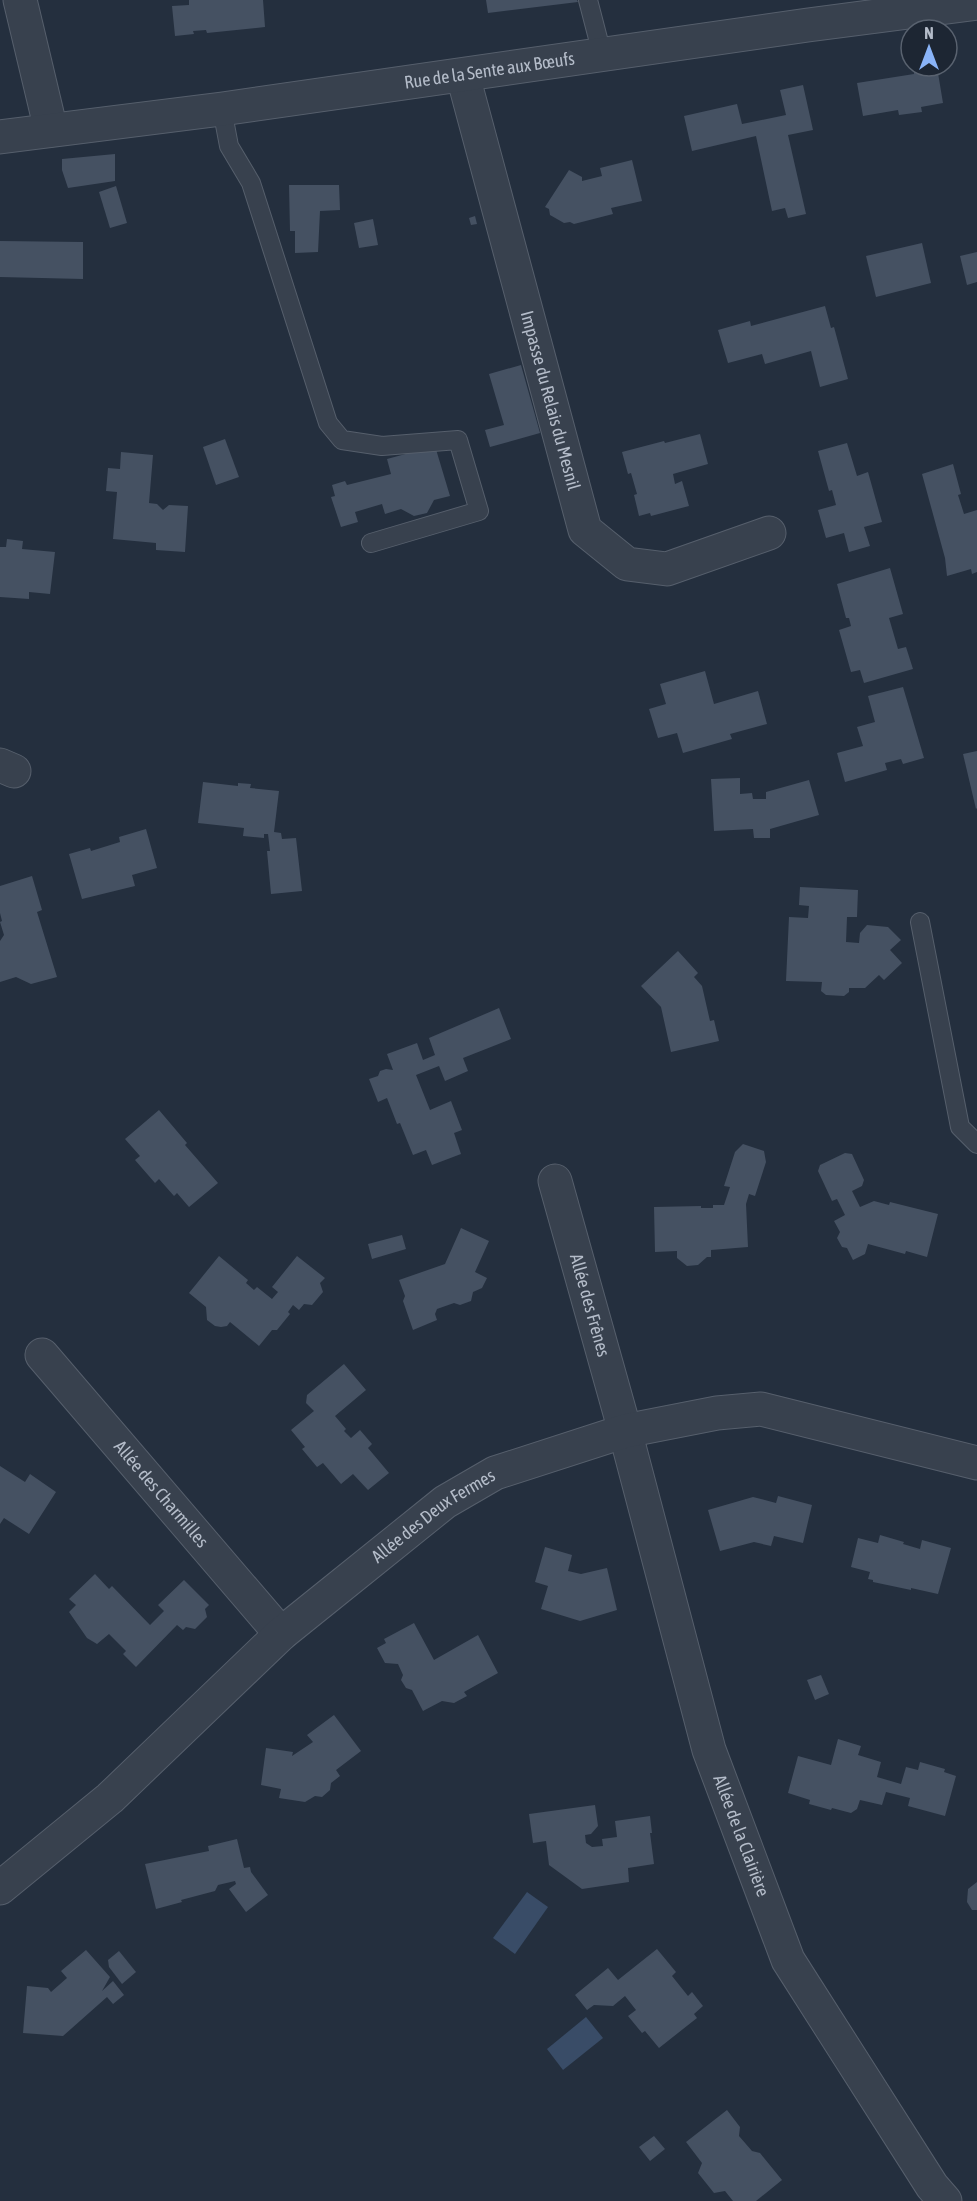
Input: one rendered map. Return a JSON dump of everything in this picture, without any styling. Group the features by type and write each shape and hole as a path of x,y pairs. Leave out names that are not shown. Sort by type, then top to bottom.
{"street":[{"path":"20,0 51,130"},
{"name":"Rue de la Sente aux Bœufs","path":"0,137 463,76 602,54 977,3"},
{"name":"Impasse du Relais du Mesnil","path":"463,76 585,530 627,564 667,569 769,533"},
{"name":"Allée des Frênes","path":"555,1181 625,1431"},
{"name":"Allée des Charmilles","path":"42,1354 281,1634"},
{"name":"Allée des Deux Fermes","path":"0,1888 110,1798 281,1634 436,1509 495,1473 625,1431 717,1413 761,1409 977,1463"},
{"name":"Allée de la Clairière","path":"625,1431 709,1750 788,1960 932,2186 945,2201"}],"lane":[{"path":"588,0 602,54"},
{"path":"222,109 229,146 251,183 328,423 342,440 382,446 458,440 479,511 371,543"},
{"path":"920,922 960,1127 977,1144"}],"water":[{"path":"527,1892 548,1907 515,1954 493,1938"},
{"path":"586,2017 603,2038 563,2070 547,2049"}],"building":[{"path":"189,0 263,0 265,27 207,33 206,30 193,31 194,34 175,36 172,6 189,5"},
{"path":"486,0 577,0 578,2 488,13"},
{"path":"899,76 939,78 943,103 921,107 922,112 899,115 898,110 863,116 857,83"},
{"path":"803,85 813,130 788,135 806,214 788,218 785,208 772,211 756,136 692,151 684,116 737,104 742,124 786,115 780,90"},
{"path":"115,154 115,181 68,188 62,170 62,159"},
{"path":"632,160 642,201 611,208 613,214 574,224 564,223 550,215 549,209 545,207 569,170 582,177 582,181 602,176 600,168"},
{"path":"289,185 339,185 340,210 320,211 318,252 295,253 295,231 290,231"},
{"path":"116,186 127,223 110,228 99,192"},
{"path":"475,216 477,224 471,225 469,218"},
{"path":"373,219 378,245 359,248 354,223"},
{"path":"0,241 83,242 83,279 0,277"},
{"path":"922,243 931,283 876,297 866,256"},
{"path":"977,252 977,282 967,285 960,256"},
{"path":"825,306 831,328 834,327 848,379 820,387 811,351 765,364 762,354 728,363 718,330 750,321 751,326"},
{"path":"521,365 540,433 490,447 485,430 504,425 489,374"},
{"path":"700,434 708,464 673,474 675,484 682,481 689,506 651,516 650,513 639,516 634,495 637,494 622,452"},
{"path":"225,439 239,477 216,485 203,447"},
{"path":"847,443 857,476 868,472 882,522 864,527 870,546 849,552 844,533 826,538 818,510 836,505 832,490 829,491 818,451"},
{"path":"435,446 450,496 434,500 427,513 414,516 401,509 385,514 382,504 355,512 358,522 341,527 331,497 335,496 332,485 345,481 347,485 391,474 387,459"},
{"path":"121,452 153,455 149,503 157,504 163,510 169,505 188,506 185,552 156,550 156,543 113,539 117,492 106,491 108,468 120,469"},
{"path":"953,464 964,514 977,510 977,572 972,574 971,569 947,576 945,558 922,474"},
{"path":"7,539 23,541 22,549 55,552 50,594 29,592 29,599 0,597 0,547 6,547"},
{"path":"890,568 903,614 889,618 898,649 906,647 913,669 864,683 860,670 851,672 839,630 851,626 849,618 846,618 837,584"},
{"path":"705,671 714,704 758,691 767,724 730,734 732,739 683,753 677,733 658,738 649,709 666,704 660,684"},
{"path":"903,687 924,758 903,764 901,759 885,763 887,770 845,782 837,753 863,746 857,727 875,722 868,696"},
{"path":"977,751 977,808 976,809 963,754"},
{"path":"740,778 740,794 752,793 753,799 766,799 766,792 809,780 819,815 770,829 770,838 754,838 753,829 714,831 711,779"},
{"path":"203,782 238,786 238,783 251,784 250,788 279,791 274,832 281,833 282,839 296,838 302,891 271,894 267,851 270,851 268,834 264,834 264,838 243,836 244,828 198,823"},
{"path":"146,829 157,868 132,875 135,886 82,899 69,854 90,848 91,851 120,842 119,837"},
{"path":"32,876 42,910 37,912 57,977 31,984 16,977 0,982 0,941 4,935 0,922 2,921 0,886"},
{"path":"800,887 858,890 857,917 847,917 846,942 859,943 860,933 867,925 888,927 901,940 890,950 902,963 884,980 879,975 865,988 849,988 849,992 844,996 826,995 821,991 822,982 786,981 789,917 808,918 809,906 799,905"},
{"path":"678,951 698,973 694,977 702,986 710,1021 714,1020 719,1041 671,1052 661,1007 641,986"},
{"path":"499,1008 511,1039 463,1058 468,1071 445,1081 439,1066 416,1075 430,1110 451,1101 462,1130 454,1133 461,1154 432,1165 426,1150 413,1155 387,1098 378,1102 369,1079 378,1076 380,1071 393,1070 387,1054 417,1043 423,1060 435,1055 429,1038"},
{"path":"159,1110 218,1183 189,1207 177,1193 174,1196 159,1179 155,1183 135,1160 140,1156 125,1139"},
{"path":"743,1144 764,1151 766,1162 755,1196 749,1194 746,1204 748,1247 711,1250 711,1257 707,1257 698,1265 687,1266 677,1258 677,1251 655,1252 654,1207 713,1208 713,1205 724,1205 730,1187 724,1186 735,1152"},
{"path":"845,1153 852,1154 864,1180 862,1186 852,1191 860,1207 874,1201 889,1205 890,1202 938,1214 927,1257 906,1251 905,1254 868,1244 865,1254 853,1260 847,1248 842,1247 837,1238 840,1232 834,1221 845,1215 837,1199 832,1201 818,1171 820,1165"},
{"path":"461,1228 489,1241 475,1272 487,1278 482,1288 473,1292 471,1301 460,1305 454,1303 437,1309 435,1314 437,1320 413,1330 403,1301 405,1296 399,1280 445,1264"},
{"path":"402,1235 406,1249 372,1259 368,1244"},
{"path":"219,1256 248,1280 246,1283 254,1290 257,1287 272,1299 278,1292 272,1287 297,1256 325,1278 320,1283 323,1292 312,1305 304,1304 299,1310 293,1305 288,1312 290,1314 277,1330 272,1330 259,1346 230,1322 227,1326 221,1327 207,1320 206,1307 189,1293"},
{"path":"344,1364 366,1390 335,1416 351,1438 360,1430 372,1444 368,1448 389,1473 368,1490 353,1474 341,1484 323,1463 317,1467 302,1449 305,1447 291,1430 314,1411 306,1403 307,1395"},
{"path":"0,1466 25,1482 30,1474 56,1492 29,1534 4,1518 0,1524"},
{"path":"778,1496 812,1505 803,1543 774,1536 771,1546 754,1542 720,1551 708,1510 753,1497 776,1503"},
{"path":"880,1535 920,1549 922,1540 951,1548 938,1594 873,1582 868,1579 870,1572 851,1567 858,1538 878,1543"},
{"path":"545,1547 572,1555 568,1571 581,1574 607,1568 617,1610 580,1621 541,1609 548,1586 535,1582"},
{"path":"95,1574 109,1589 112,1586 150,1625 164,1611 158,1605 184,1580 209,1605 205,1609 207,1617 195,1629 186,1627 183,1630 177,1625 136,1667 123,1654 126,1651 109,1634 97,1644 87,1638 69,1612 76,1605 69,1599"},
{"path":"414,1623 434,1660 478,1635 498,1673 464,1692 467,1696 454,1703 442,1701 423,1711 412,1690 406,1688 401,1680 403,1675 398,1664 385,1663 377,1648 386,1643 384,1639"},
{"path":"821,1675 829,1694 815,1700 807,1680"},
{"path":"334,1715 361,1751 336,1770 340,1776 331,1783 330,1790 322,1797 315,1796 305,1802 279,1798 281,1789 261,1785 266,1748 293,1752 292,1756 313,1742 307,1735"},
{"path":"838,1739 861,1746 858,1755 881,1762 877,1777 901,1784 906,1767 918,1770 920,1762 945,1769 944,1772 956,1776 945,1816 908,1806 910,1798 886,1792 882,1805 860,1800 857,1809 851,1813 809,1804 810,1800 788,1793 798,1756 831,1765"},
{"path":"595,1805 598,1826 591,1834 585,1835 586,1843 592,1847 603,1846 602,1839 617,1837 615,1821 650,1816 654,1864 628,1868 629,1882 582,1889 549,1865 546,1841 533,1843 529,1814"},
{"path":"237,1839 244,1868 250,1867 251,1872 268,1895 246,1912 229,1889 236,1884 235,1881 218,1885 215,1891 156,1909 145,1864 209,1851 208,1846"},
{"path":"977,1882 977,1910 972,1910 967,1902 968,1889"},
{"path":"657,1949 676,1972 672,1976 688,1996 692,1992 703,2006 694,2014 697,2018 659,2048 628,2016 636,2010 625,1996 613,2006 594,2005 587,2010 575,1995 608,1968 618,1980"},
{"path":"86,1950 110,1977 102,1991 113,1981 124,1995 113,2004 107,1997 63,2036 23,2033 27,1986 48,1988 51,1992 67,1978 61,1971"},
{"path":"119,1951 136,1972 122,1984 109,1967 108,1960"},
{"path":"727,2110 740,2127 739,2136 752,2151 760,2153 782,2180 756,2201 733,2201 725,2191 714,2193 698,2173 702,2163 686,2142"},
{"path":"654,2136 665,2149 650,2161 639,2147"}]}
